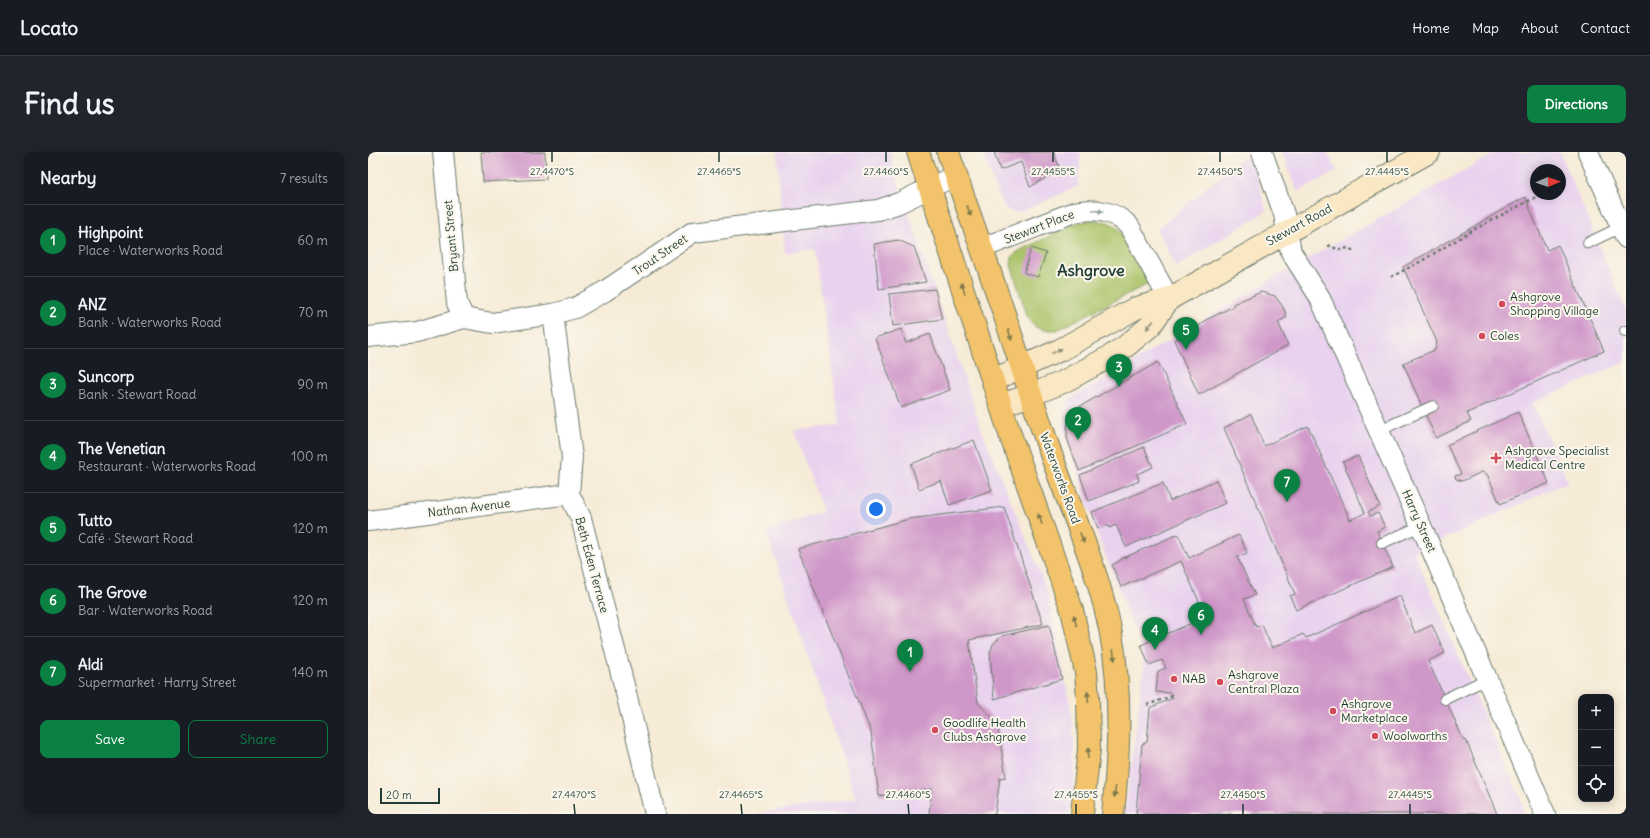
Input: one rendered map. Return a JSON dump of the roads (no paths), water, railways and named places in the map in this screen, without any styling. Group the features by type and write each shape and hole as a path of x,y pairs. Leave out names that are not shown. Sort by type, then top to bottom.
{"main road":[{"path":"918,152 1013,444 1064,582 1079,637 1086,672 1089,716 1089,749 1082,814"},
{"name":"Waterworks Road","path":"948,152 982,248 1044,434 1092,565 1111,635 1118,690 1119,717 1117,770 1113,814"},
{"name":"Stewart Road","path":"992,380 1060,350 1136,308 1170,299 1429,152"},
{"name":"Stewart Road","path":"1001,405 1032,395 1063,382 1126,346 1150,326 1170,299"}],"street":[{"name":"Bryant Street","path":"443,152 457,303 464,318"},
{"name":"Harry Street","path":"1262,152 1284,214 1292,252 1319,296 1380,430 1546,814"},
{"path":"1588,152 1624,233"},
{"name":"Trout Street","path":"368,337 417,332 464,318 492,323 554,314 575,308 605,292 693,232 878,210 900,203 956,175"},
{"name":"Stewart Place","path":"982,248 1074,212 1096,210 1113,214 1129,226 1170,299"},
{"name":"Beth Eden Terrace","path":"554,314 572,457 570,494 581,518 626,693 655,814"},
{"name":"Nathan Avenue","path":"368,520 570,494"}],"lane":[{"path":"1588,244 1624,233"},
{"path":"1380,430 1433,406"},
{"path":"1382,543 1421,526"},
{"path":"1445,699 1488,679"}],"place":[{"name":"Ashgrove Shopping Village","path":"1502,304"},
{"name":"Coles","path":"1482,336"},
{"name":"Tutto","path":"1186,350"},
{"name":"Suncorp","path":"1119,387"},
{"name":"ANZ","path":"1078,440"},
{"name":"Ashgrove Specialist Medical Centre","path":"1496,458"},
{"name":"Aldi","path":"1287,502"},
{"name":"The Grove","path":"1201,635"},
{"name":"The Venetian","path":"1155,650"},
{"name":"Highpoint","path":"910,672"},
{"name":"NAB","path":"1174,679"},
{"name":"Ashgrove Central Plaza","path":"1220,682"},
{"name":"Ashgrove Marketplace","path":"1333,711"},
{"name":"Goodlife Health Clubs Ashgrove","path":"935,730"},
{"name":"Woolworths","path":"1375,736"}],"district":[{"name":"Ashgrove","path":"1091,270"}]}
